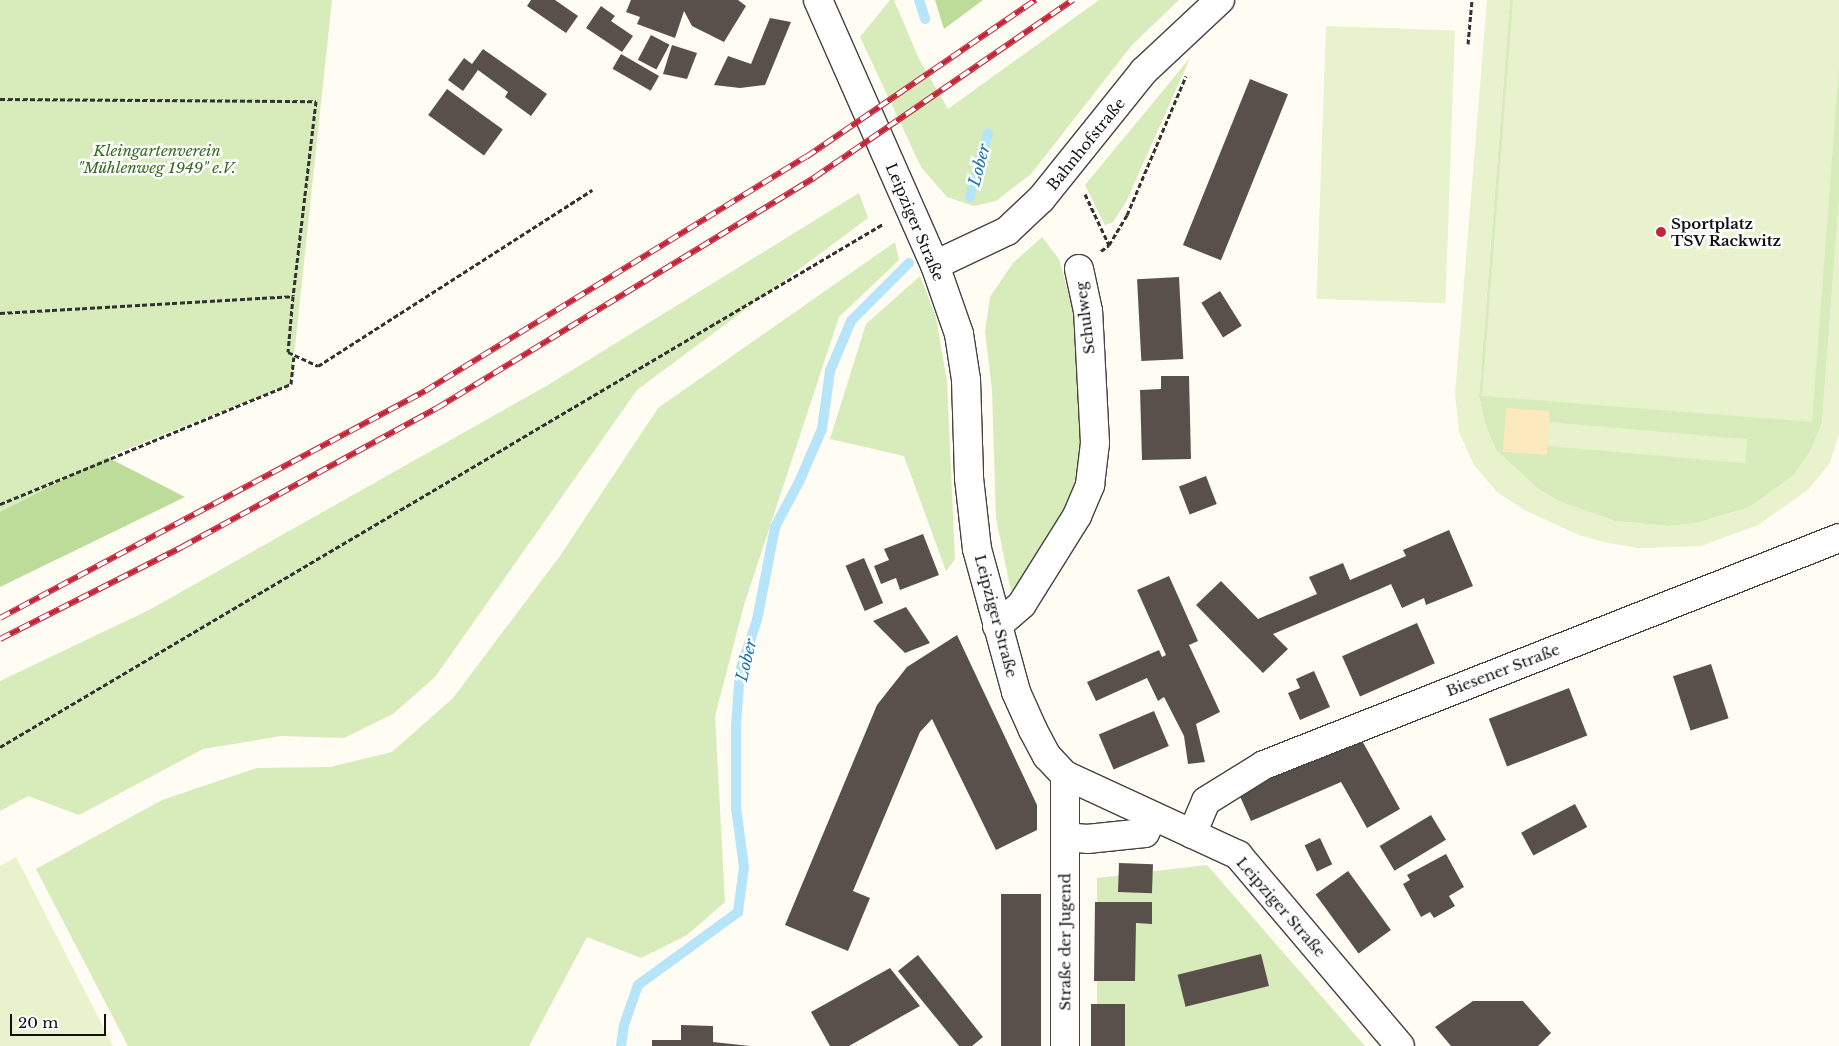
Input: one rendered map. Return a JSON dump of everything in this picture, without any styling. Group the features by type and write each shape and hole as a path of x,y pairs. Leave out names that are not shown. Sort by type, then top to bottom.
{"street":[{"name":"Leipziger Straße","path":"818,0 935,265 958,334 966,380 969,478 977,549 1016,692 1047,756 1065,775 1152,818 1238,855 1400,1046"},
{"name":"Bahnhofstraße","path":"935,265 1007,231 1067,171 1144,71 1220,0"},
{"name":"Schulweg","path":"997,626 1022,604 1077,516 1090,485 1095,443 1088,311 1079,269"},
{"name":"Biesener Straße","path":"1192,834 1206,801 1264,765 1839,538"},
{"name":"Straße der Jugend","path":"1065,775 1065,1046"},
{"path":"1065,837 1087,839 1145,833 1152,818"}],"path":[{"path":"1468,44 1472,0"},
{"name":"Schulweg","path":"1079,269 1109,245 1127,215 1188,72"},
{"path":"0,99 316,101 288,352 294,357 318,366 592,190"},
{"path":"1067,171 1083,190 1109,245"},
{"path":"0,747 910,208"},
{"path":"0,313 293,296"},
{"path":"0,504 291,384 294,357"}],"green space":[{"name":"Kleingartenverein \"Mühlenweg 1949\" e.V.","path":"0,0 332,0 291,384 107,457 0,512"},
{"path":"890,0 894,0 919,59 948,109 1099,0 1179,0 1132,45 1031,174 996,201 974,206 947,197 921,167 860,37"},
{"path":"935,0 983,0 944,29"},
{"path":"1487,0 1510,0 1479,396 1485,424 1496,450 1538,489 1563,503 1615,521 1669,526 1696,523 1750,507 1793,476 1810,452 1822,423 1839,200 1839,433 1830,463 1808,490 1758,525 1701,546 1639,548 1608,543 1579,535 1524,510 1496,491 1474,465 1459,432 1455,394"},
{"name":"Sportplatz TSV Rackwitz","path":"1510,0 1839,0 1839,200 1822,423 1810,452 1793,476 1750,507 1696,523 1669,526 1615,521 1563,503 1538,489 1496,450 1485,424 1479,396"},
{"name":"Sportplatz TSV Rackwitz","path":"1513,0 1839,0 1839,68 1812,422 1482,396"},
{"path":"1326,26 1455,31 1445,303 1316,299"},
{"path":"1190,58 1126,202 1113,222 1105,225 1085,185"},
{"path":"859,193 868,218 637,390 435,677 393,714 344,738 281,736 203,749 79,815 28,796 0,811 0,681 149,610 548,385"},
{"path":"1042,237 1059,259 1074,314 1084,447 1079,480 1067,506 1021,583 1011,591 996,518 992,390 985,331 990,297 1013,263"},
{"path":"895,242 899,260 839,317 744,605 715,716 725,902 687,935 641,958 587,937 529,1046 128,1046 36,869 162,800 257,768 330,767 392,752 453,698 560,556 658,408"},
{"path":"920,276 936,317 947,382 955,559 946,571 904,456 830,439 866,324"},
{"path":"1549,422 1747,439 1745,463 1547,446"},
{"path":"107,457 185,497 0,587 0,512"},
{"path":"16,857 113,1046 0,1046 0,866"},
{"path":"1207,865 1365,1046 1097,1046 1097,878"}],"sand":[{"path":"1506,408 1550,411 1547,455 1503,452"}],"building":[{"path":"531,0 555,0 578,16 566,33 527,6"},
{"path":"631,0 738,0 746,6 724,42 692,26 684,11 675,38 637,24 640,17 626,12"},
{"path":"601,6 615,16 611,21 633,36 622,52 586,28"},
{"path":"770,18 791,22 765,85 740,88 714,85 728,56 751,64"},
{"path":"651,35 670,45 656,70 638,60"},
{"path":"672,45 697,53 687,79 663,74"},
{"path":"483,49 547,94 531,116 505,97 508,92 478,70 463,91 448,80 464,58 472,64"},
{"path":"621,54 659,76 651,91 612,69"},
{"path":"1250,79 1288,94 1221,260 1183,245"},
{"path":"447,89 503,130 484,155 428,115"},
{"path":"1179,277 1183,359 1141,361 1137,279"},
{"path":"1220,291 1242,326 1223,337 1201,303"},
{"path":"1161,376 1189,376 1191,459 1142,460 1140,390 1161,389"},
{"path":"1206,476 1217,504 1190,514 1179,486"},
{"path":"1449,530 1473,586 1426,605 1424,598 1402,608 1391,584 1273,634 1288,649 1263,673 1196,605 1221,581 1258,619 1317,594 1309,577 1343,563 1350,580 1406,556 1403,550"},
{"path":"923,534 939,575 900,590 896,578 881,584 874,566 889,560 884,549"},
{"path":"864,558 883,603 865,611 846,566"},
{"path":"1169,576 1198,641 1189,645 1220,712 1196,724 1205,762 1188,764 1184,736 1164,697 1158,701 1147,678 1096,701 1087,682 1159,650 1162,657 1166,655 1137,590"},
{"path":"906,607 930,643 905,653 873,621"},
{"path":"1417,623 1435,663 1360,697 1342,656"},
{"path":"957,635 1037,805 1037,830 996,850 932,719 920,732 853,891 870,898 848,951 785,925 877,705 907,667"},
{"path":"1711,664 1729,718 1691,731 1673,676"},
{"path":"1314,671 1330,707 1300,720 1288,693 1300,688 1296,679"},
{"path":"1569,688 1587,736 1507,766 1489,719"},
{"path":"1154,711 1169,746 1114,769 1099,734"},
{"path":"1360,737 1400,809 1367,828 1341,782 1251,821 1238,792"},
{"path":"1575,804 1587,827 1533,856 1521,833"},
{"path":"1431,815 1446,840 1395,871 1380,846"},
{"path":"1320,838 1332,864 1317,871 1305,845"},
{"path":"1446,854 1464,887 1449,896 1455,906 1434,918 1430,912 1421,917 1403,884 1410,880 1407,875"},
{"path":"1119,863 1153,864 1152,893 1118,892"},
{"path":"1348,871 1391,930 1359,954 1316,895"},
{"path":"1001,894 1041,894 1041,1046 1001,1046"},
{"path":"1095,902 1152,902 1152,924 1136,923 1135,981 1094,981"},
{"path":"1261,954 1269,986 1186,1007 1178,975"},
{"path":"918,955 983,1037 972,1046 959,1046 898,971"},
{"path":"890,968 920,1006 849,1046 830,1046 811,1012"},
{"path":"1473,1001 1523,1001 1551,1033 1538,1046 1451,1046 1435,1027"},
{"path":"1091,1004 1125,1004 1125,1046 1091,1046"},
{"path":"681,1025 713,1026 713,1042 750,1046 652,1046 652,1040 681,1040"}],"waterway":[{"name":"Lober","path":"919,0 925,19"},
{"name":"Lober","path":"970,197 988,133"},
{"name":"Lober","path":"621,1046 624,1025 638,985 738,912 744,867 736,808 736,725 740,671 757,620 775,527 799,482 822,429 830,371 851,321 909,263"}],"railway":[{"path":"0,618 425,391 806,157 1035,0"},
{"path":"0,639 182,547 437,408 815,177 1073,0"}],"place":[{"name":"Sportplatz TSV Rackwitz","path":"1661,232"}]}
